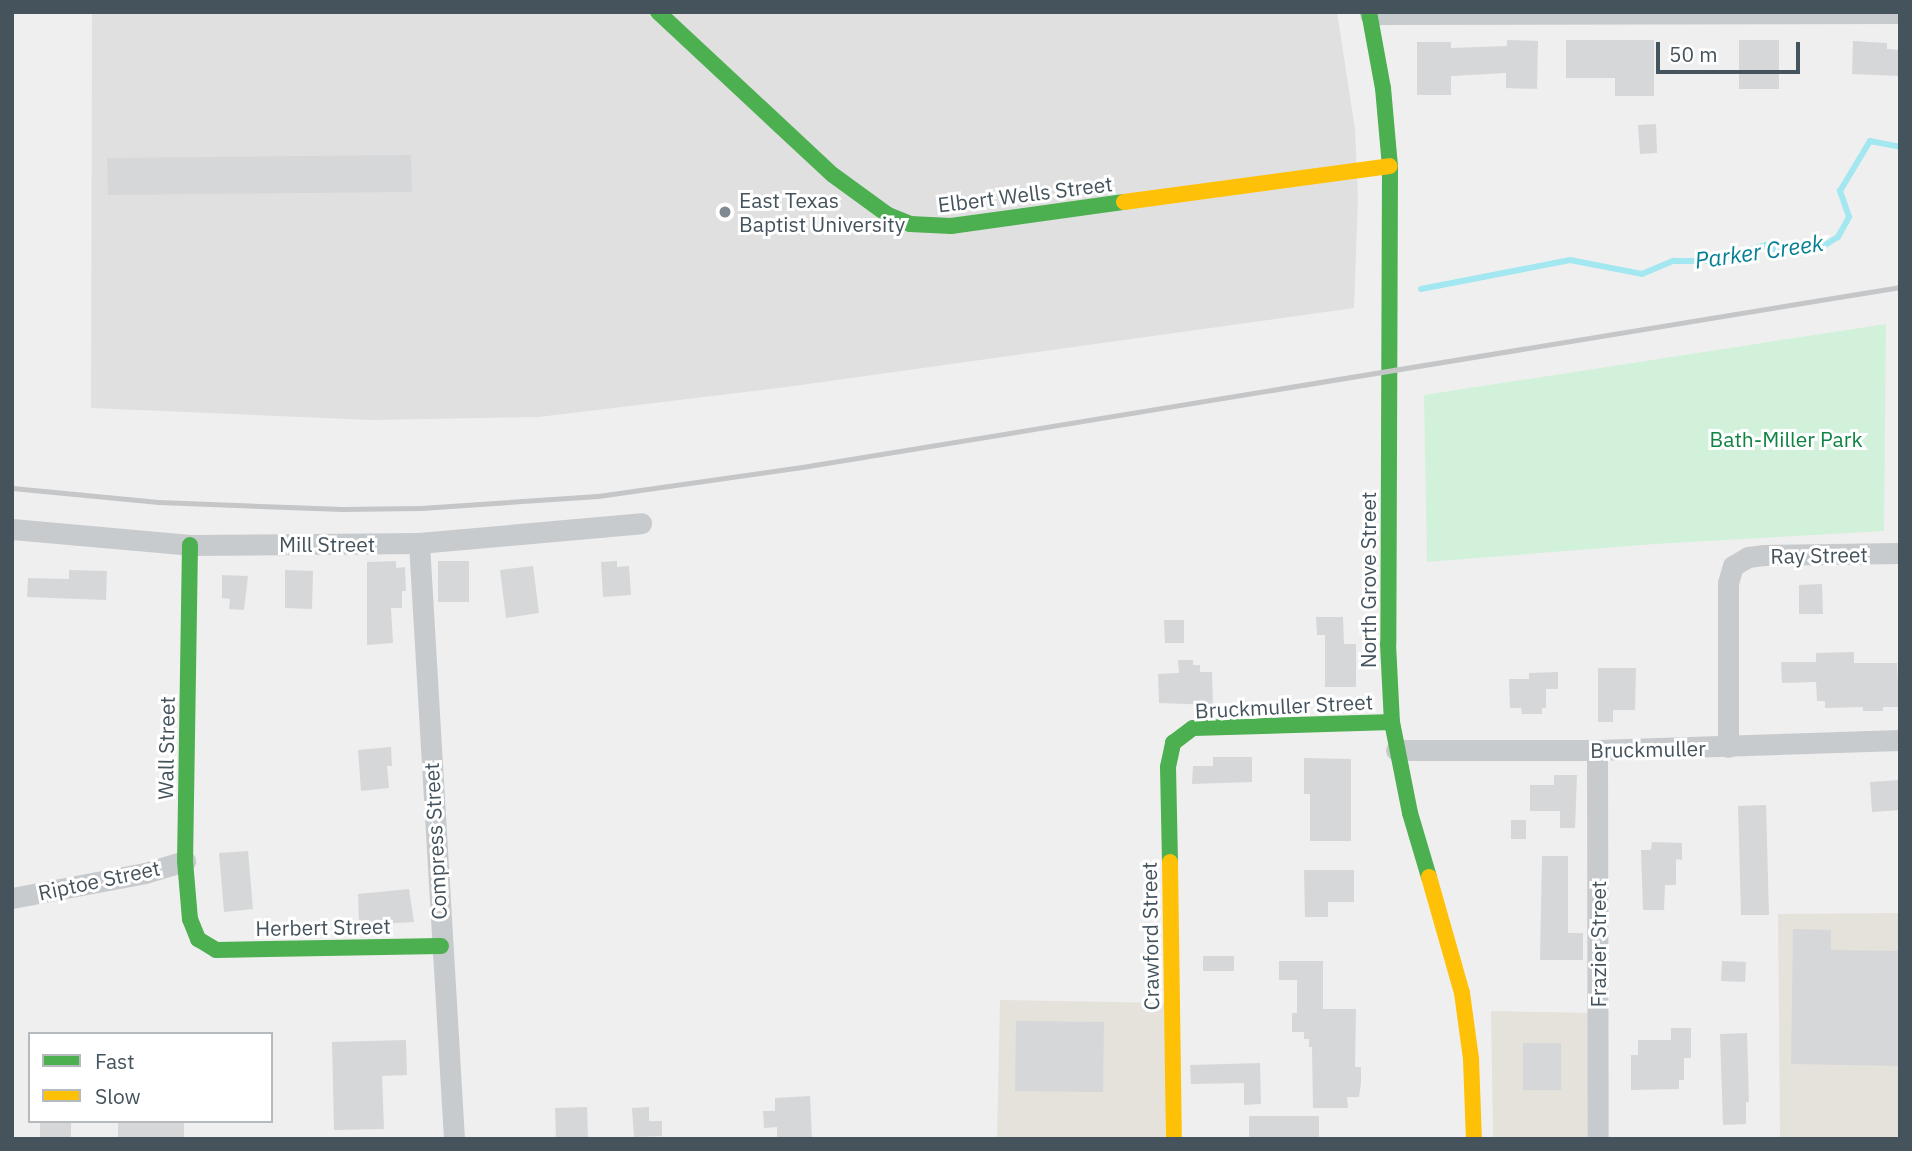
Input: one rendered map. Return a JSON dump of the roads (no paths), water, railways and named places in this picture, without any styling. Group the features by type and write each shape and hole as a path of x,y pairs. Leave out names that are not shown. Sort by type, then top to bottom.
{"street":[{"name":"Elbert Wells Street","path":"658,12 834,175 881,212 910,224 951,226 1390,166"},
{"name":"North Grove Street","path":"1369,13 1383,88 1390,166 1388,644 1392,722 1410,813 1462,993 1471,1059 1474,1139"},
{"path":"1369,13 1900,13"},
{"name":"Mill Street","path":"12,529 190,545 419,543 641,523"},
{"name":"Compress Street","path":"419,543 454,1139"},
{"name":"Wall Street","path":"190,545 185,861 190,919 198,939 206,946"},
{"name":"Ray Street","path":"1728,747 1728,583 1732,566 1740,561 1765,555 1900,553"},
{"name":"Bruckmuller Street","path":"1179,736 1193,728 1206,727 1392,722"},
{"name":"Crawford Street","path":"1174,1139 1168,767 1169,753 1179,736"},
{"name":"Bruckmuller","path":"1396,750 1597,750 1900,740"},
{"name":"Frazier Street","path":"1597,750 1598,1139"},
{"name":"Riptoe Street","path":"12,898 145,873 185,861"},
{"name":"Herbert Street","path":"206,946 227,950 441,946"}],"waterway":[{"name":"Parker Creek","path":"1421,289 1570,260 1642,274 1673,261 1710,261 1766,245 1779,251 1825,245 1838,237 1849,217 1840,191 1870,141 1900,147"}],"railway":[{"path":"12,488 158,502 342,509 421,508 598,496 802,467 1900,287"}],"place":[{"name":"East Texas Baptist University","path":"725,212"}],"park label":[{"name":"Bath-Miller Park","path":"1786,439"}]}
